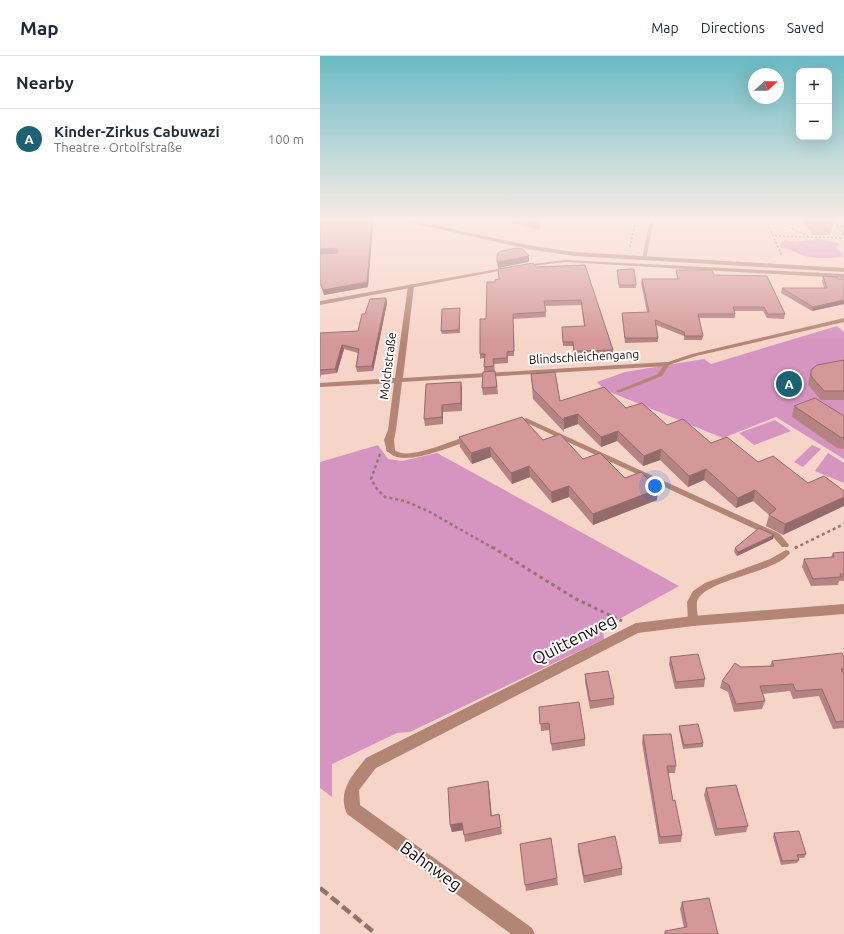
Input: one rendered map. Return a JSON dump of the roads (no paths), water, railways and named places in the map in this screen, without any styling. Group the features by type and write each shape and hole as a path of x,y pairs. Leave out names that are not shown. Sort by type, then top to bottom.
{"street":[{"path":"680,261 844,270"},
{"name":"Molchstraße","path":"390,450 389,440 392,430 411,286"},
{"name":"Blindschleichengang","path":"320,385 667,364"},
{"name":"Quittenweg","path":"352,788 371,763 636,628 693,621 844,609"},
{"name":"Bahnweg","path":"352,788 352,809 526,934"}],"lane":[{"path":"320,302 552,261 844,276"},
{"path":"621,265 622,261"},
{"name":"Blindschleichengang","path":"667,364 694,355 844,320"},
{"path":"619,391 660,375 667,364"},
{"path":"511,425 526,420 778,536 785,549 773,561 708,585 696,594 692,602 693,621"},
{"path":"390,450 397,455 404,456 476,436"}],"railway":[{"path":"320,888 376,934"}],"place":[{"name":"Kinder-Zirkus Cabuwazi","path":"789,384"}]}
